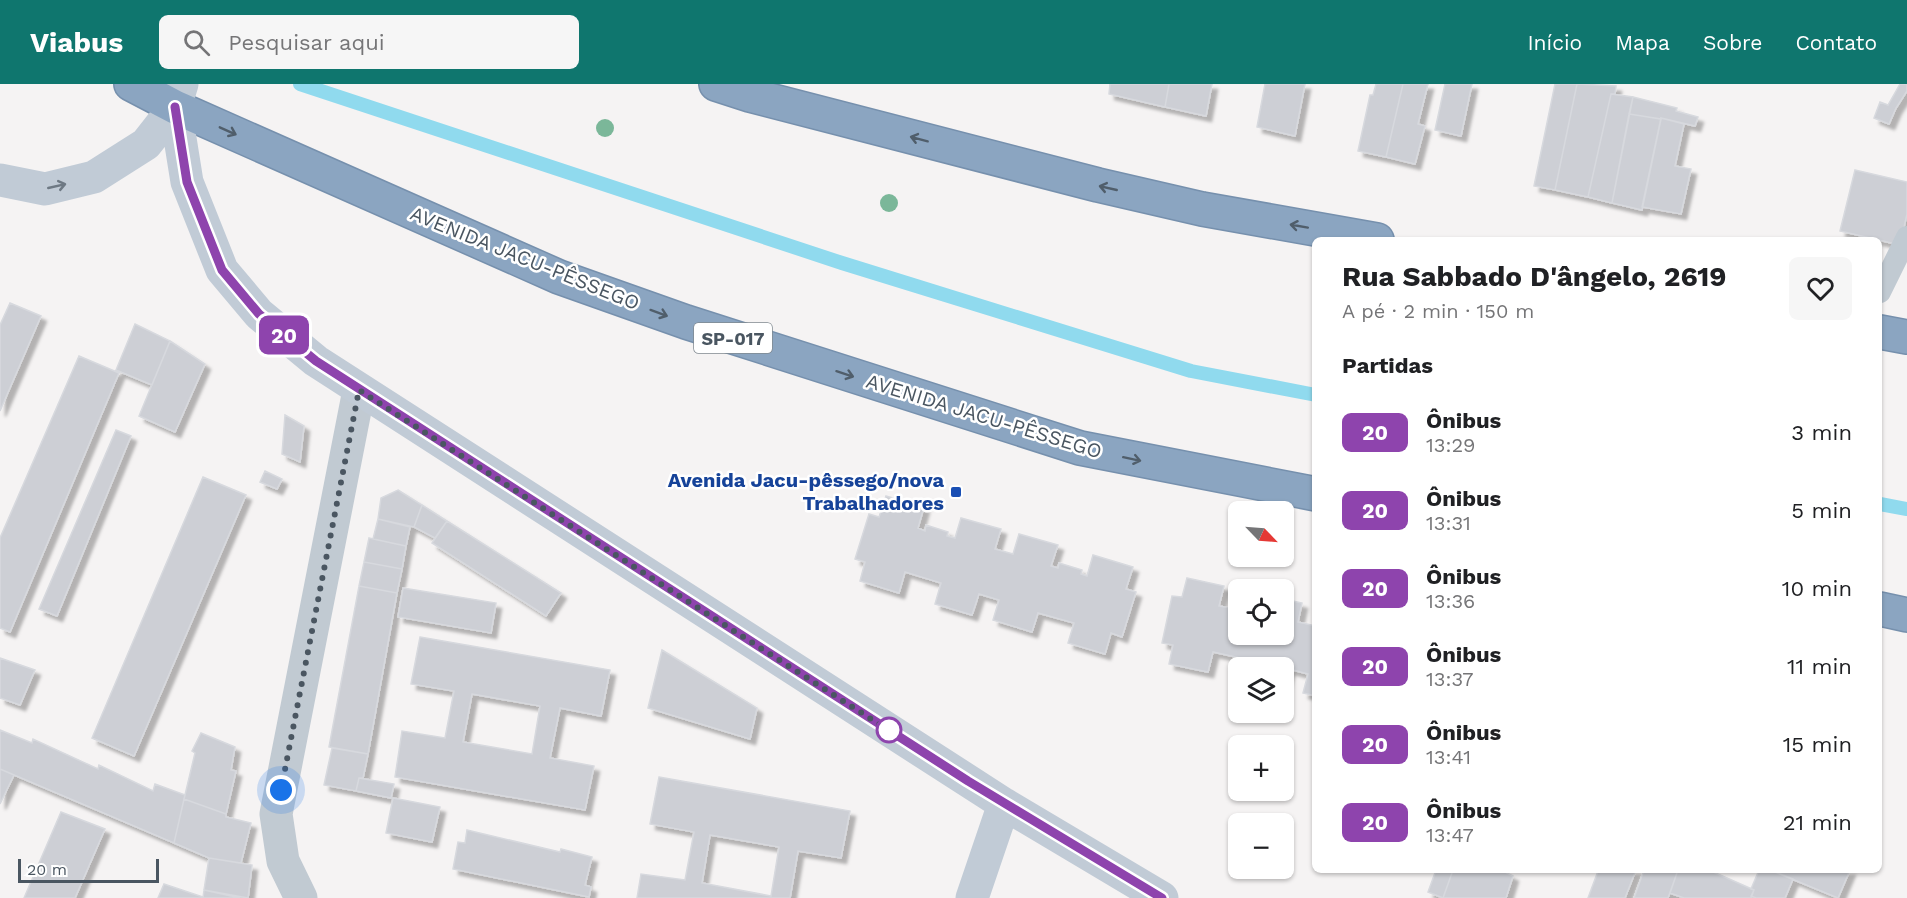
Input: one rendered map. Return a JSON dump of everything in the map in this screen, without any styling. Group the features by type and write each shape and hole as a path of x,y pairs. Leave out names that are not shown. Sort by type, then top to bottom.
{"highway":[{"name":"AVENIDA JACU-PÊSSEGO","path":"131,84 178,96 560,277 686,322 1080,448 1312,493"},
{"path":"716,84 750,95 1098,185 1202,209 1360,237"},
{"path":"1882,332 1907,337"},
{"path":"1882,609 1907,615"}],"main road":[{"path":"0,180 45,189 94,177 146,144 178,96"},
{"path":"178,96 187,182 222,270 259,314 316,361 1004,804 1162,898"},
{"path":"972,898 1004,804"}],"street":[{"path":"301,898 283,861 276,814 359,390"}],"lane":[{"path":"1882,288 1907,237"}],"building":[{"path":"1110,84 1169,84 1165,107 1109,94"},
{"path":"1169,84 1212,84 1206,116 1165,107"},
{"path":"1265,84 1305,84 1295,136 1257,127"},
{"path":"1376,84 1403,84 1386,157 1358,151 1370,95 1373,95"},
{"path":"1403,84 1428,84 1418,124 1425,126 1415,164 1386,157"},
{"path":"1445,84 1472,84 1461,136 1435,130"},
{"path":"1555,84 1577,84 1555,190 1534,186"},
{"path":"1577,84 1616,86 1615,94 1611,94 1588,197 1555,190"},
{"path":"1900,84 1907,84 1907,91 1889,124 1874,118 1880,102 1888,105"},
{"path":"1611,94 1633,97 1612,203 1588,197"},
{"path":"1633,97 1677,108 1676,111 1698,117 1695,126 1629,114"},
{"path":"1629,114 1661,119 1642,210 1612,203"},
{"path":"1661,118 1684,124 1675,166 1691,169 1681,214 1642,207"},
{"path":"1855,170 1907,182 1907,214 1900,245 1882,241 1882,237 1866,237 1840,231"},
{"path":"10,303 41,316 0,411 0,325"},
{"path":"135,324 170,341 152,385 116,370"},
{"path":"170,341 205,364 175,432 139,416"},
{"path":"79,356 119,373 10,632 0,628 0,538"},
{"path":"285,415 304,426 300,462 282,454"},
{"path":"116,430 131,436 57,616 39,609"},
{"path":"265,471 282,479 277,489 260,482"},
{"path":"203,477 246,495 134,756 92,738"},
{"path":"398,490 422,505 414,527 378,519 381,498"},
{"path":"886,496 924,507 918,528 925,531 926,525 948,532 947,536 955,538 961,518 1001,529 995,549 1013,554 1019,534 1058,545 1051,566 1058,568 1059,563 1082,570 1081,574 1087,576 1093,555 1133,567 1126,589 1136,592 1122,637 1111,633 1105,654 1068,643 1074,623 1038,613 1032,632 993,620 999,600 979,594 972,615 935,604 941,583 905,572 899,593 860,581 865,562 855,559 869,514 879,517"},
{"path":"422,505 447,521 435,538 414,527"},
{"path":"378,519 410,527 406,546 373,539"},
{"path":"447,521 561,593 546,616 432,543"},
{"path":"369,538 406,546 402,569 364,562"},
{"path":"364,562 402,569 397,593 359,586"},
{"path":"1187,578 1224,586 1219,606 1228,608 1228,645 1294,645 1294,601 1302,603 1298,622 1312,625 1312,695 1303,693 1308,674 1294,670 1294,657 1236,657 1213,652 1208,672 1169,664 1173,645 1162,643 1172,596 1182,597"},
{"path":"359,586 397,593 368,754 329,747"},
{"path":"403,588 496,603 491,633 398,617"},
{"path":"420,637 610,670 601,716 560,708 550,758 594,766 585,810 395,777 402,731 445,738 454,691 411,684","holes":["472,694 540,706 532,754 463,742"]},
{"path":"662,650 757,708 750,739 648,708"},
{"path":"0,658 35,670 20,705 0,698"},
{"path":"0,730 32,743 33,739 98,769 99,765 153,791 155,784 185,795 174,843 0,769"},
{"path":"201,733 235,747 231,770 236,771 226,814 184,799 195,753 192,751"},
{"path":"332,748 368,754 363,778 359,778 356,791 324,785"},
{"path":"0,769 14,775 0,804"},
{"path":"659,777 850,811 841,858 798,851 790,898 637,898 641,874 685,880 694,832 650,824","holes":["710,835 779,847 771,896 702,883"]},
{"path":"359,778 394,784 391,798 356,791"},
{"path":"393,798 440,807 432,842 386,833"},
{"path":"184,799 226,814 226,817 251,823 241,863 209,858 174,843"},
{"path":"61,812 105,829 75,898 24,898"},
{"path":"467,830 560,852 561,849 592,857 585,885 591,887 589,897 453,869 458,842 465,843"},
{"path":"209,858 252,865 248,898 204,890"},
{"path":"1435,873 1452,873 1443,898 1428,892"},
{"path":"1452,873 1507,873 1513,876 1506,898 1443,898"},
{"path":"1597,873 1635,873 1625,898 1588,898"},
{"path":"1643,873 1677,873 1668,898 1634,898"},
{"path":"1677,873 1716,873 1754,890 1751,898 1684,898 1670,893"},
{"path":"1758,873 1778,873 1793,879 1785,898 1756,898 1751,896 1754,890 1751,889"},
{"path":"1777,873 1849,873 1838,898"},
{"path":"164,884 203,897 203,898 158,898"},
{"path":"204,890 240,898 203,898"}],"waterway":[{"path":"300,84 842,263 1191,371 1312,394"},
{"path":"1882,504 1907,509"}],"bus line":[{"name":"20","path":"175,107 187,182 222,270 259,314 316,361 1004,804 1162,898"}],"place":[{"name":"Avenida Jacu-pêssego/nova Trabalhadores","path":"956,492"}],"route":[{"path":"281,790 359,390 896,735 889,730"}]}
